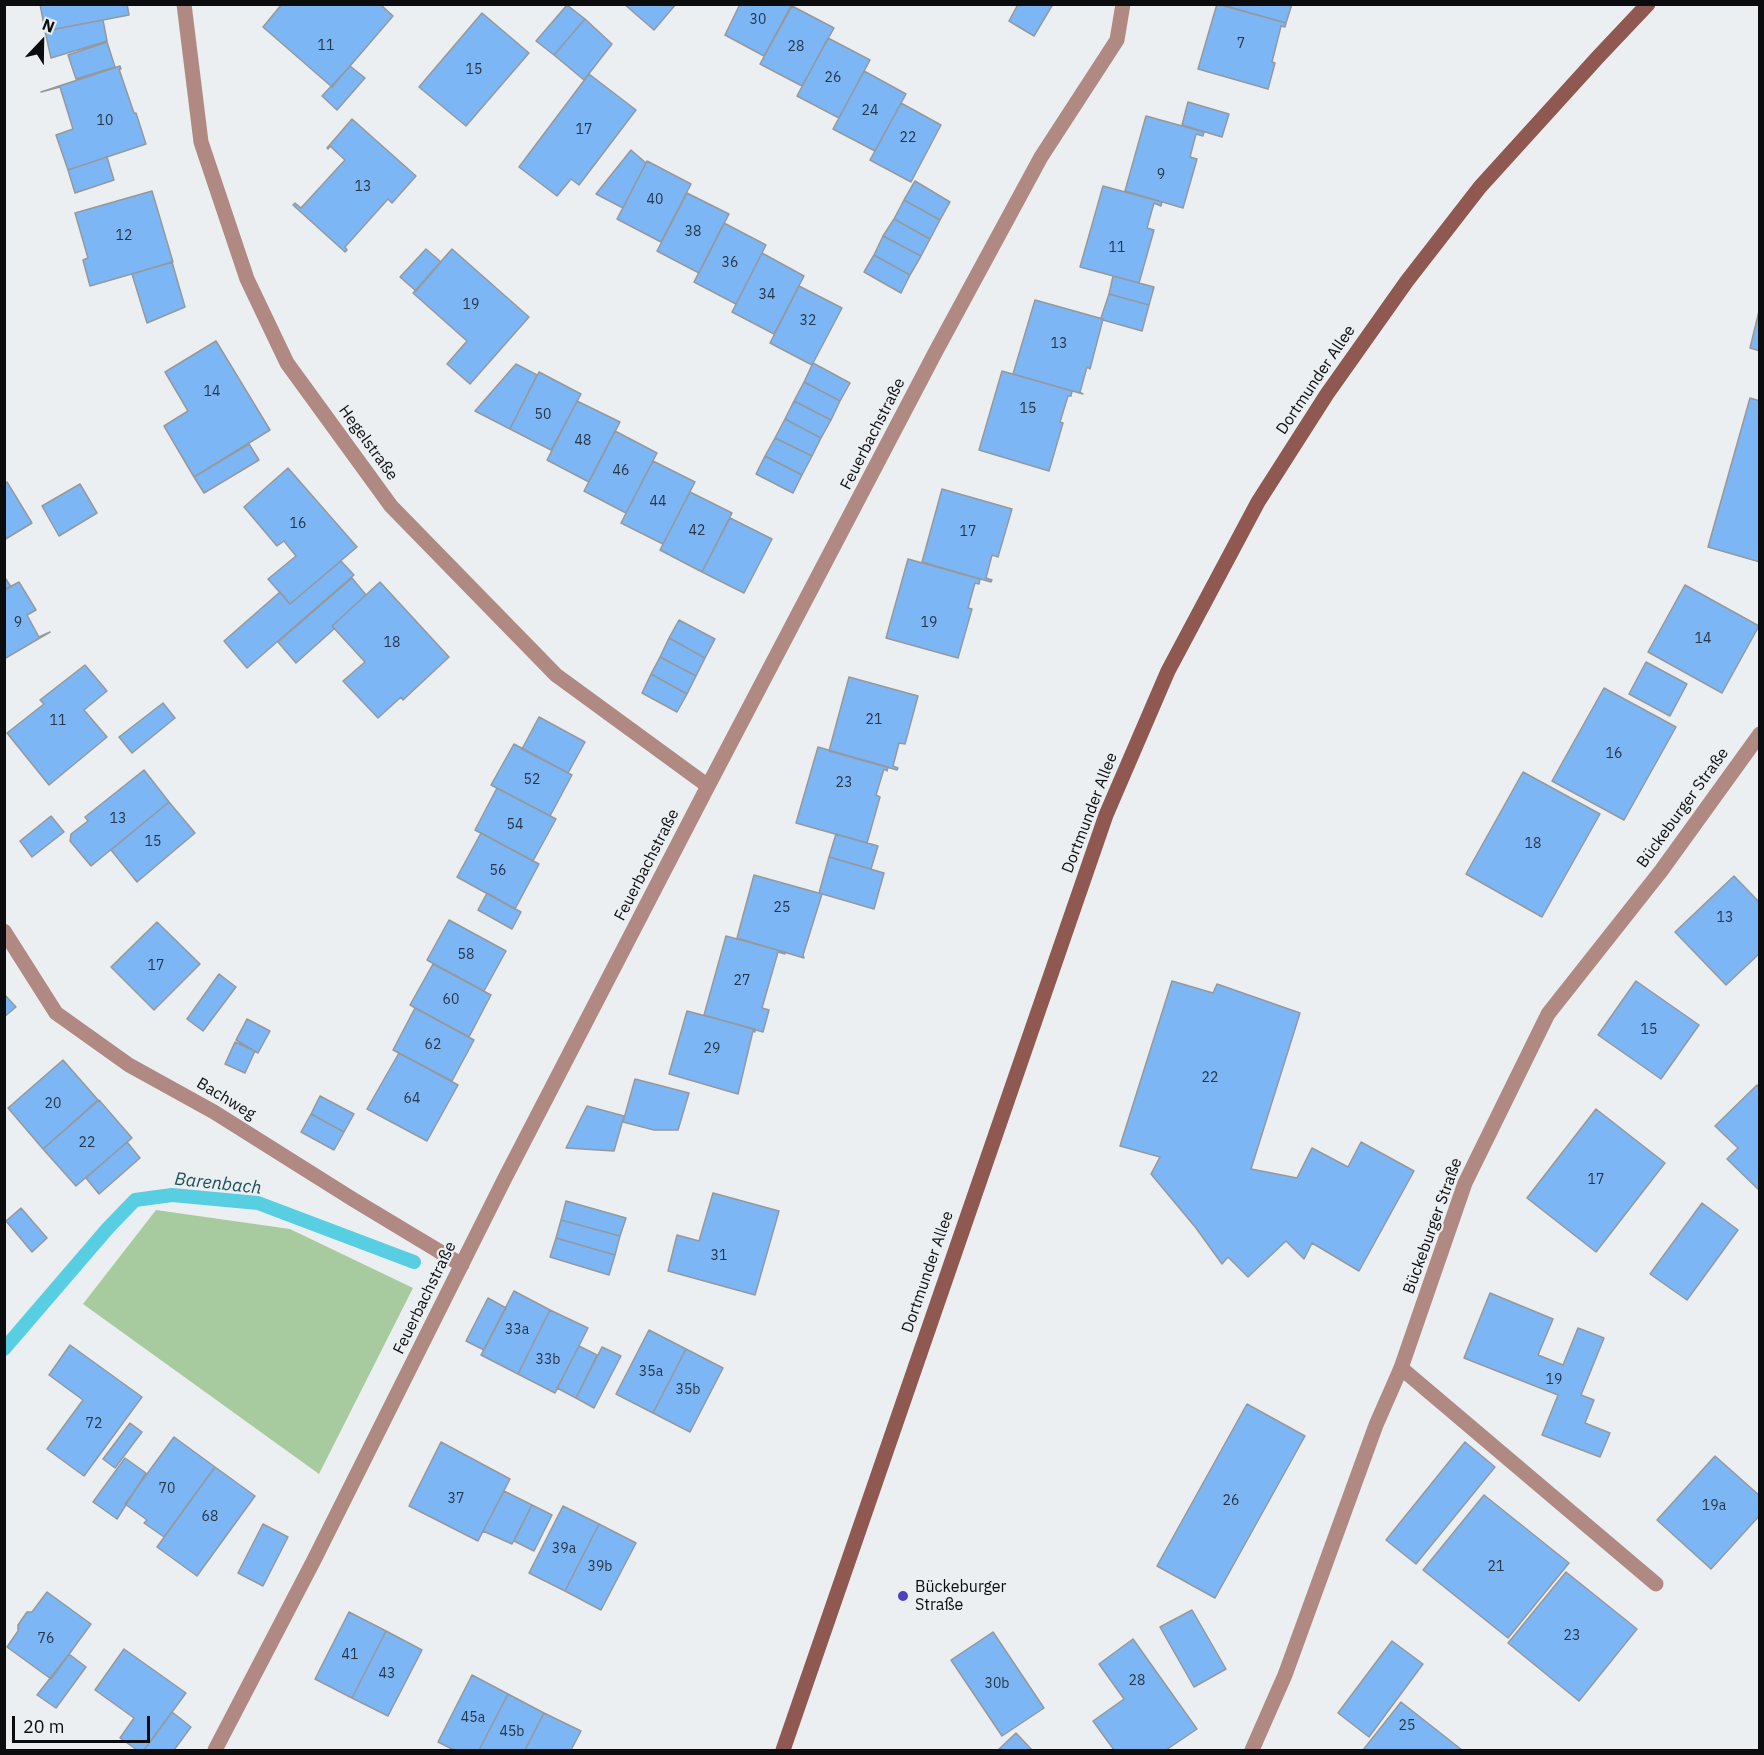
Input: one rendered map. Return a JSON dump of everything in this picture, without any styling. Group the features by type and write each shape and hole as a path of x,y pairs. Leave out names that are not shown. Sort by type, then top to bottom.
{"main road":[{"name":"Dortmunder Allee","path":"783,1750 1106,814 1168,671 1258,502 1327,394 1407,280 1480,187 1648,4"}],"street":[{"name":"Hegelstraße","path":"184,4 201,142 247,279 286,363 391,506 556,675 708,786"},
{"name":"Feuerbachstraße","path":"215,1750 708,786 942,341 1041,157 1117,40 1123,4"},
{"name":"Bückeburger Straße","path":"1252,1750 1285,1675 1376,1425 1401,1368 1465,1183 1548,1014 1661,870 1760,735"},
{"name":"Bachweg","path":"4,931 56,1013 129,1065 214,1112 354,1200 462,1264"},
{"path":"1401,1368 1656,1584"}],"green space":[{"path":"156,1210 290,1229 413,1288 319,1474 83,1304"}],"building":[{"path":"40,4 127,4 129,15 45,31"},
{"path":"282,4 380,4 393,16 332,87 263,27"},
{"path":"624,4 676,4 654,30"},
{"path":"740,4 792,4 764,56 725,35"},
{"path":"1015,4 1053,4 1034,36 1009,21 1017,6"},
{"path":"1217,4 1286,23 1285,27 1281,26 1268,89 1198,69"},
{"path":"1227,4 1292,4 1286,23 1226,6"},
{"path":"567,5 585,19 554,55 536,41"},
{"path":"792,6 834,28 802,86 760,64"},
{"path":"482,13 529,53 466,126 419,87"},
{"path":"585,19 612,44 584,80 554,55"},
{"path":"103,20 107,41 51,58 45,31"},
{"path":"828,38 870,60 839,118 797,96"},
{"path":"107,42 115,67 76,79 68,55"},
{"path":"120,66 121,69 119,69 146,144 68,170 56,135 73,129 60,87 41,92"},
{"path":"350,66 365,78 337,110 322,96"},
{"path":"864,71 906,94 875,151 833,129"},
{"path":"589,74 636,110 579,185 571,179 557,196 519,167"},
{"path":"1188,102 1229,114 1222,137 1182,125"},
{"path":"901,103 941,125 911,182 870,160"},
{"path":"1146,116 1204,132 1203,136 1196,134 1190,157 1197,159 1183,208 1125,191"},
{"path":"352,119 416,176 392,203 388,199 345,247 347,250 345,252 293,205 295,203 301,208 345,160 330,146 327,148"},
{"path":"631,150 646,163 623,208 596,194"},
{"path":"107,157 114,180 75,193 68,170"},
{"path":"647,161 691,184 661,242 617,219"},
{"path":"915,181 950,202 940,220 904,200"},
{"path":"1103,186 1162,202 1161,206 1154,203 1147,228 1154,230 1139,283 1080,267"},
{"path":"152,191 173,262 90,286 83,260 88,258 75,213"},
{"path":"687,193 729,214 699,273 657,251"},
{"path":"904,200 940,220 930,239 894,219"},
{"path":"894,219 930,239 921,256 883,236"},
{"path":"724,223 766,245 736,304 694,282"},
{"path":"883,236 921,256 910,275 874,255"},
{"path":"426,249 441,262 416,291 400,277"},
{"path":"452,249 529,317 470,384 447,364 467,341 413,293"},
{"path":"762,253 804,276 774,334 732,312"},
{"path":"874,255 910,275 901,293 864,272"},
{"path":"172,262 185,307 147,323 132,274"},
{"path":"1113,276 1154,287 1149,305 1109,294"},
{"path":"799,286 842,308 812,365 770,343"},
{"path":"1109,294 1149,305 1142,331 1101,318"},
{"path":"1035,300 1103,319 1090,369 1087,367 1080,392 1083,394 1013,374"},
{"path":"1760,307 1760,351 1750,348"},
{"path":"216,341 270,430 194,477 164,426 188,411 165,372"},
{"path":"813,363 850,383 840,401 804,382"},
{"path":"516,364 537,375 510,429 475,411"},
{"path":"1002,371 1072,391 1071,396 1068,396 1060,422 1063,423 1049,471 979,450"},
{"path":"539,372 581,394 551,450 510,429"},
{"path":"804,382 840,401 831,420 794,401"},
{"path":"1750,398 1760,401 1760,562 1708,547"},
{"path":"577,401 620,422 589,482 547,460"},
{"path":"794,401 831,420 821,438 785,419"},
{"path":"785,419 821,438 812,456 775,438"},
{"path":"615,431 657,453 626,513 584,491"},
{"path":"775,438 812,456 802,475 765,456"},
{"path":"249,444 259,460 204,493 194,477"},
{"path":"765,456 802,475 793,493 756,474"},
{"path":"653,461 695,482 663,544 621,523"},
{"path":"288,468 357,547 290,604 268,579 296,556 284,541 277,546 244,507"},
{"path":"7,482 32,523 4,540 4,484"},
{"path":"80,484 97,513 59,536 42,506"},
{"path":"942,489 1012,509 998,557 992,555 986,578 992,580 991,582 922,562"},
{"path":"690,492 732,513 702,572 660,550"},
{"path":"730,518 772,539 744,593 702,572"},
{"path":"908,559 980,579 979,584 975,583 968,608 972,609 958,658 886,638"},
{"path":"341,561 354,575 247,668 224,641 280,592 290,604"},
{"path":"4,576 11,587 4,590"},
{"path":"352,578 366,595 332,626 334,629 296,663 278,642"},
{"path":"19,582 36,610 27,615 39,637 50,632 4,659 4,590"},
{"path":"380,582 449,657 403,700 401,697 378,718 343,681 365,662 332,626"},
{"path":"1685,585 1759,626 1722,693 1648,652"},
{"path":"679,620 715,639 705,658 669,638"},
{"path":"669,638 705,658 696,676 660,657"},
{"path":"660,657 696,676 687,694 651,674"},
{"path":"1646,662 1687,684 1670,716 1629,694"},
{"path":"85,665 107,691 84,710 107,737 49,785 7,733 44,704 40,700"},
{"path":"651,674 687,694 677,712 642,693"},
{"path":"849,677 918,696 905,744 899,743 893,766 898,768 897,770 829,751"},
{"path":"1604,688 1676,727 1624,820 1552,781"},
{"path":"163,703 175,718 132,753 119,737"},
{"path":"539,717 585,742 568,773 522,749"},
{"path":"514,744 572,775 550,816 491,785"},
{"path":"818,747 888,767 887,771 884,769 876,795 880,797 867,843 796,823"},
{"path":"144,770 169,802 91,866 70,841 71,834 88,821 85,817"},
{"path":"1523,772 1600,814 1542,917 1466,874"},
{"path":"497,788 556,819 533,861 475,830"},
{"path":"169,802 195,833 137,882 111,850"},
{"path":"51,816 64,832 32,857 20,841"},
{"path":"481,833 539,864 515,909 457,877"},
{"path":"836,834 878,846 871,869 829,857"},
{"path":"829,857 884,873 874,909 819,893"},
{"path":"754,875 822,894 804,958 737,938"},
{"path":"1734,876 1760,903 1760,953 1726,985 1675,932"},
{"path":"487,893 521,912 512,929 478,910"},
{"path":"449,920 506,951 484,991 427,960"},
{"path":"157,922 200,964 154,1010 111,967"},
{"path":"726,936 785,952 785,954 778,952 762,1008 769,1010 763,1032 704,1015"},
{"path":"433,964 491,995 469,1037 410,1005"},
{"path":"219,974 236,987 203,1031 187,1019"},
{"path":"1172,981 1213,993 1217,984 1300,1013 1251,1169 1297,1178 1312,1148 1348,1167 1361,1142 1414,1171 1359,1271 1312,1243 1304,1259 1286,1241 1248,1277 1228,1257 1222,1264 1196,1228 1151,1174 1160,1157 1120,1146"},
{"path":"1636,981 1699,1025 1661,1079 1598,1035"},
{"path":"4,994 16,1007 4,1017"},
{"path":"415,1008 474,1040 452,1081 393,1050"},
{"path":"687,1011 755,1029 738,1094 669,1074"},
{"path":"247,1019 270,1031 258,1053 236,1040"},
{"path":"235,1042 255,1051 245,1073 225,1064"},
{"path":"399,1053 458,1085 427,1141 367,1109"},
{"path":"63,1060 98,1100 43,1149 8,1108"},
{"path":"635,1079 689,1093 678,1130 654,1130 623,1122"},
{"path":"1757,1085 1760,1088 1760,1191 1727,1159 1738,1148 1715,1126"},
{"path":"320,1096 354,1114 344,1132 311,1114"},
{"path":"99,1100 132,1138 76,1186 43,1149"},
{"path":"587,1106 624,1116 614,1151 566,1148"},
{"path":"1596,1109 1665,1163 1596,1252 1527,1198"},
{"path":"311,1114 344,1132 334,1150 301,1132"},
{"path":"127,1142 140,1158 99,1194 86,1178"},
{"path":"713,1193 779,1211 755,1295 668,1271 677,1235 699,1241"},
{"path":"566,1201 626,1218 620,1236 561,1220"},
{"path":"1702,1203 1738,1230 1687,1300 1650,1274"},
{"path":"21,1208 47,1238 32,1252 6,1221"},
{"path":"561,1220 620,1236 615,1255 556,1238"},
{"path":"556,1238 615,1255 609,1275 550,1257"},
{"path":"514,1291 550,1310 518,1374 481,1355"},
{"path":"1490,1293 1553,1319 1538,1355 1563,1365 1578,1328 1604,1338 1581,1395 1594,1400 1585,1423 1610,1433 1600,1457 1542,1435 1558,1395 1464,1358"},
{"path":"488,1298 506,1308 484,1350 466,1341"},
{"path":"550,1310 588,1328 555,1393 518,1374"},
{"path":"649,1330 686,1349 653,1413 616,1394"},
{"path":"70,1345 142,1397 84,1476 47,1449 83,1400 49,1375"},
{"path":"579,1346 597,1355 576,1398 557,1388"},
{"path":"602,1347 621,1356 594,1408 576,1398"},
{"path":"686,1349 723,1368 690,1432 653,1413"},
{"path":"1247,1404 1305,1436 1215,1598 1157,1566"},
{"path":"130,1423 142,1432 115,1468 103,1459"},
{"path":"174,1437 215,1467 164,1537 144,1523 147,1520 125,1504"},
{"path":"441,1442 510,1479 478,1541 409,1506"},
{"path":"1465,1442 1495,1467 1416,1564 1386,1540"},
{"path":"1715,1456 1760,1496 1760,1515 1711,1569 1657,1520"},
{"path":"125,1458 146,1473 117,1519 93,1502"},
{"path":"215,1467 255,1496 197,1576 157,1547"},
{"path":"504,1491 532,1505 512,1544 483,1531"},
{"path":"1484,1495 1569,1563 1508,1638 1423,1570"},
{"path":"532,1505 552,1515 534,1551 514,1541"},
{"path":"563,1506 599,1524 565,1591 529,1573"},
{"path":"263,1524 288,1537 263,1586 238,1573"},
{"path":"599,1524 636,1543 601,1610 565,1591"},
{"path":"1566,1572 1637,1629 1579,1701 1508,1643"},
{"path":"47,1592 91,1624 51,1679 7,1647 27,1612 32,1612"},
{"path":"1192,1610 1226,1669 1194,1687 1160,1627"},
{"path":"349,1612 386,1631 352,1698 315,1679"},
{"path":"386,1631 422,1650 388,1716 352,1698"},
{"path":"993,1632 1044,1708 1002,1736 951,1660"},
{"path":"1133,1639 1197,1729 1166,1750 1114,1750 1093,1721 1124,1699 1099,1664"},
{"path":"1392,1641 1423,1664 1369,1737 1338,1713"},
{"path":"124,1649 186,1693 144,1750 137,1750 120,1738 134,1718 95,1690"},
{"path":"69,1654 86,1667 56,1708 37,1695"},
{"path":"472,1675 508,1694 479,1750 454,1750 438,1742"},
{"path":"508,1694 544,1713 525,1750 479,1750"},
{"path":"1401,1702 1462,1750 1363,1750"},
{"path":"172,1712 191,1727 174,1750 144,1750"},
{"path":"544,1713 581,1731 571,1750 525,1750"},
{"path":"1016,1733 1032,1750 998,1750"}],"waterway":[{"name":"Barenbach","path":"4,1349 135,1200 172,1195 258,1203 414,1262"}],"place":[{"name":"Bückeburger Straße","path":"903,1596"}]}
